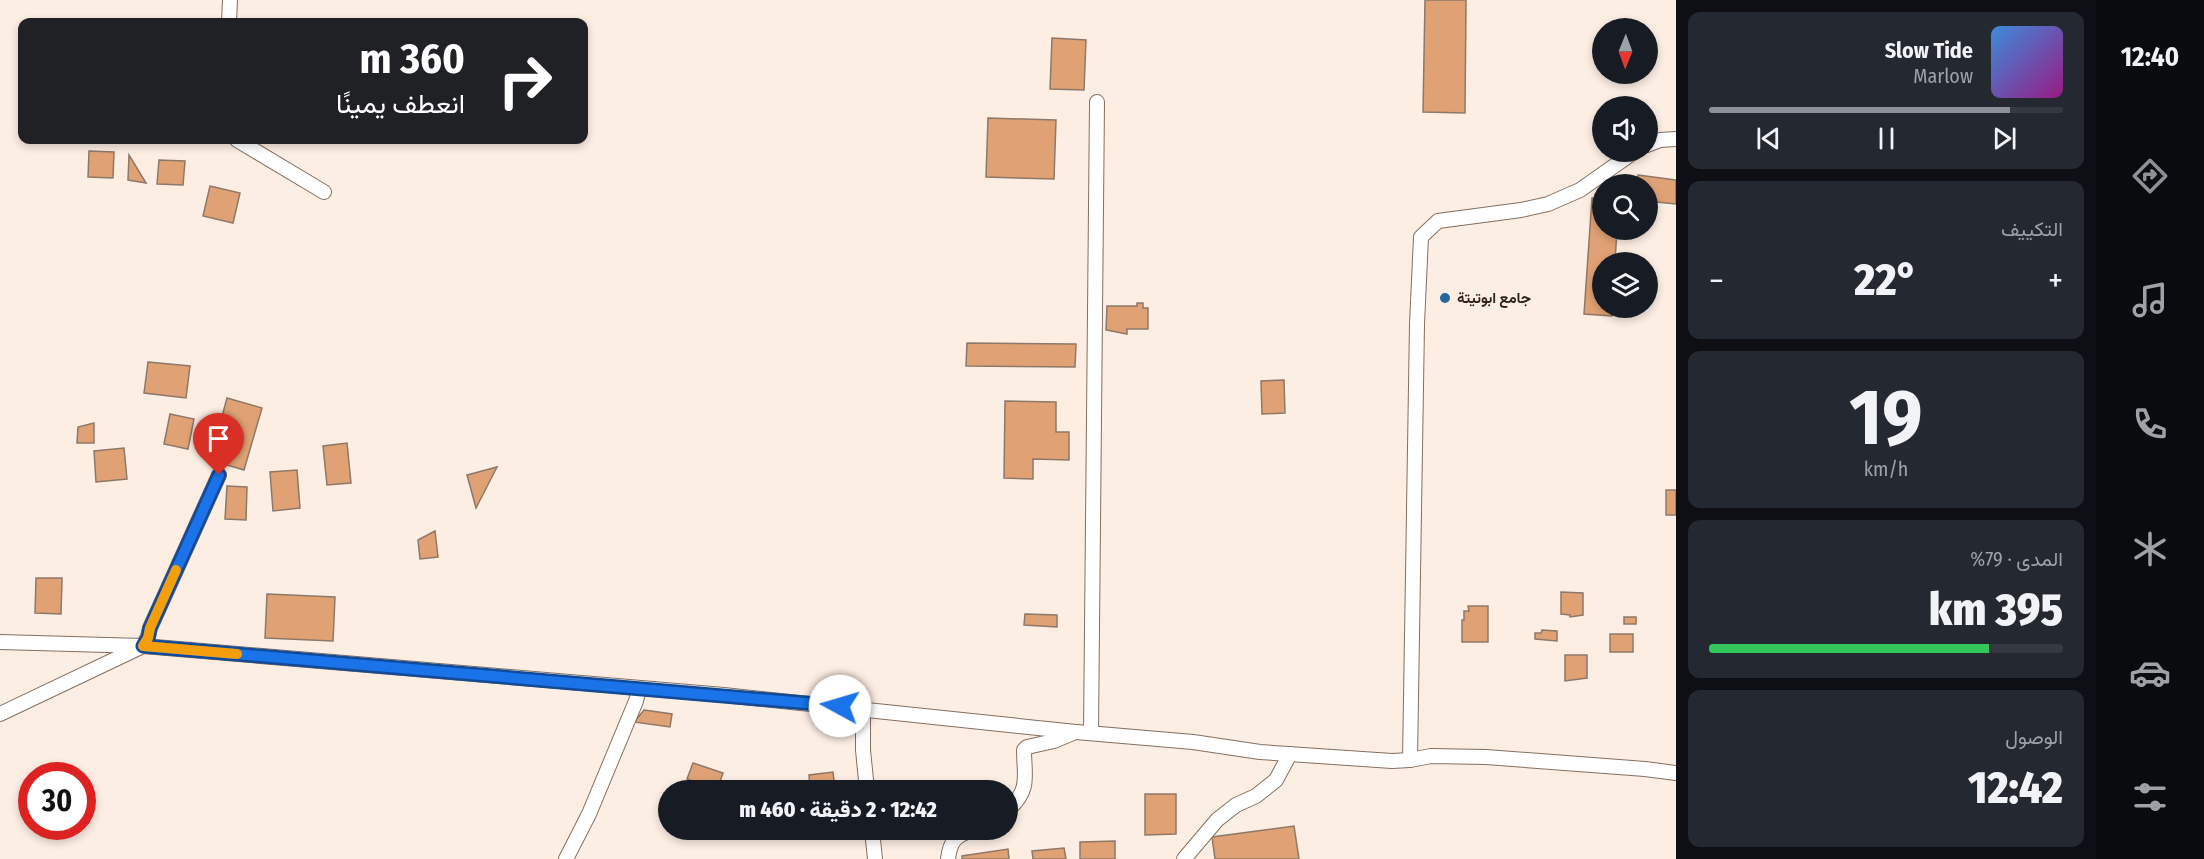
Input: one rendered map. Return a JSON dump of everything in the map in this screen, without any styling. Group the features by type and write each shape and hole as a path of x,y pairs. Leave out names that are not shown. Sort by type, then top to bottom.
{"street":[{"path":"229,18 230,0"},
{"path":"1091,733 1097,102"},
{"path":"1658,141 1676,139"},
{"path":"244,144 324,192"},
{"path":"1410,760 1417,324 1421,237 1438,221 1521,210 1548,204 1580,190 1620,162"},
{"path":"0,714 143,646 219,475"},
{"path":"0,642 143,646 639,688 1290,753 1410,760 1431,756 1486,757 1676,773"},
{"path":"566,859 589,814 636,701 639,688"},
{"path":"863,709 866,780"},
{"path":"1018,797 1026,777 1024,750 1027,747 1054,741 1076,732"},
{"path":"1184,859 1217,820 1236,805 1256,796 1276,780 1290,753"},
{"path":"873,840 875,859"},
{"path":"948,859 954,840"}],"building":[{"path":"1425,0 1466,0 1465,113 1423,112"},
{"path":"1052,38 1086,40 1084,90 1050,89"},
{"path":"988,118 1056,120 1054,179 986,177"},
{"path":"89,151 114,152 113,178 88,177"},
{"path":"129,155 146,183 128,180"},
{"path":"159,160 185,161 183,185 157,184"},
{"path":"1658,178 1676,180 1676,204 1658,202"},
{"path":"210,186 240,193 233,223 203,216"},
{"path":"1592,198 1592,240 1616,240 1616,252 1592,252 1592,315 1584,314"},
{"path":"1137,303 1143,303 1143,308 1148,308 1148,329 1127,329 1127,334 1106,330 1107,306 1137,306"},
{"path":"967,343 1076,344 1075,367 966,366"},
{"path":"148,362 190,366 186,398 144,393"},
{"path":"1284,380 1285,413 1262,414 1261,381"},
{"path":"227,398 262,408 244,470 210,460"},
{"path":"1005,401 1056,402 1056,432 1069,432 1069,460 1033,459 1033,479 1004,478"},
{"path":"170,414 194,419 188,449 164,444"},
{"path":"94,423 94,443 77,443 78,427"},
{"path":"347,443 351,483 327,485 323,446"},
{"path":"124,448 127,479 96,482 94,451"},
{"path":"497,467 476,508 467,475"},
{"path":"297,470 300,508 273,511 270,472"},
{"path":"227,486 247,487 246,520 225,519"},
{"path":"1666,490 1676,490 1676,515 1666,515"},
{"path":"435,531 438,557 420,559 418,540"},
{"path":"36,578 62,578 61,614 35,613"},
{"path":"1561,592 1583,593 1583,615 1570,617 1570,615 1561,614"},
{"path":"267,594 335,597 333,641 265,638"},
{"path":"1468,606 1488,606 1488,642 1462,642 1462,620 1464,620 1464,611 1469,611"},
{"path":"1025,614 1057,615 1057,627 1024,625"},
{"path":"1624,617 1636,617 1636,624 1624,624"},
{"path":"1542,630 1557,631 1557,641 1535,639 1535,633 1541,633"},
{"path":"1610,634 1633,634 1633,652 1610,652"},
{"path":"1565,655 1587,655 1587,678 1565,681"},
{"path":"644,710 672,714 670,727 634,722"},
{"path":"693,763 723,773 721,780 687,779"},
{"path":"833,772 834,780 809,780 809,775"},
{"path":"1145,794 1176,794 1176,834 1145,835"},
{"path":"1294,826 1299,859 1215,859 1212,837"},
{"path":"1115,841 1115,859 1080,859 1080,842"},
{"path":"1064,848 1066,859 1033,859 1032,851"},
{"path":"1008,849 1009,859 962,859 962,856"}],"slow traffic":[{"path":"176,570 143,646 237,654"}],"place":[{"name":"جامع ابوتيتة","path":"1445,298"}],"route":[{"path":"219,475 143,646 840,706"}]}
